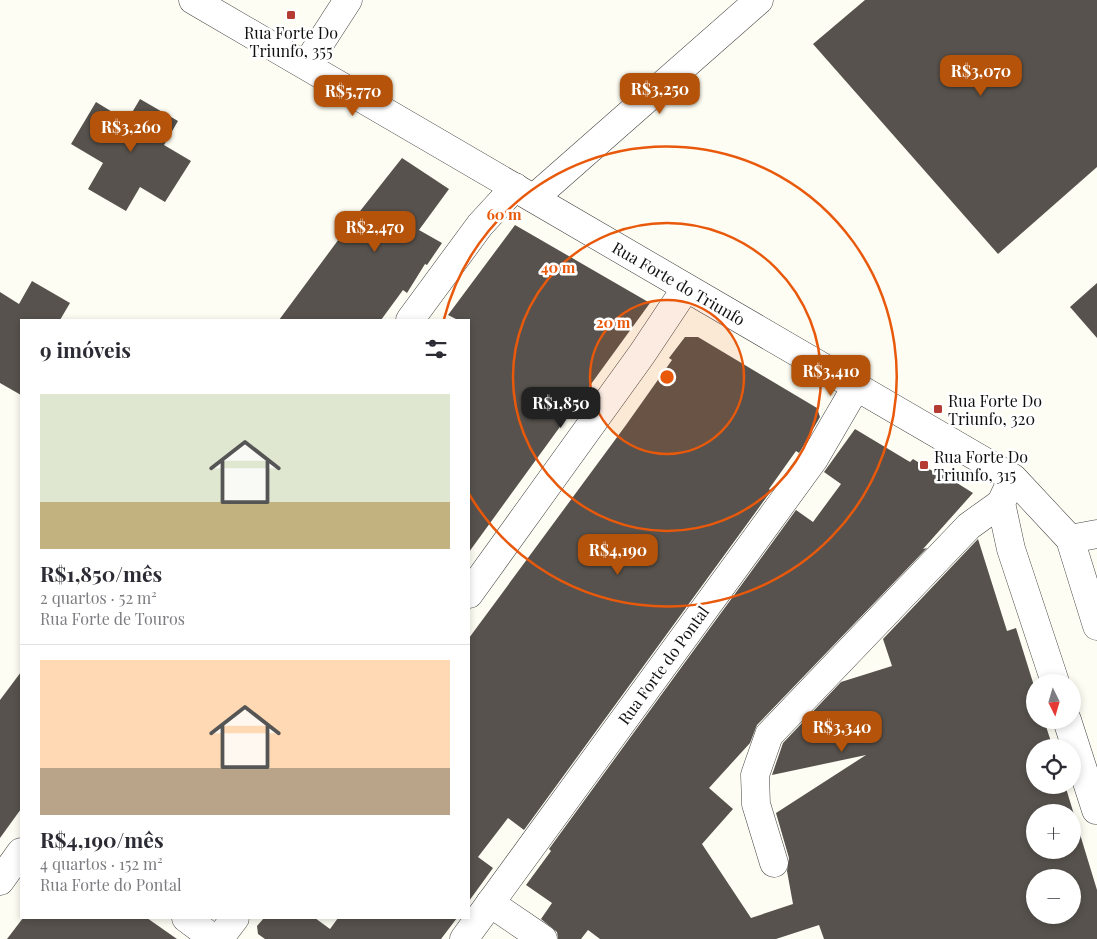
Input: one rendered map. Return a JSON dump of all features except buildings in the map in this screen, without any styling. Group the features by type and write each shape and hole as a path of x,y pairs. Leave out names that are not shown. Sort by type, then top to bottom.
{"street":[{"name":"Rua Forte do Triunfo","path":"193,0 1013,478 1070,539 1097,626"},
{"path":"306,65 348,0"},
{"path":"411,319 480,225 524,193 759,0"},
{"path":"470,593 642,354 686,288"},
{"name":"Rua Forte do Pontal","path":"464,939 814,459 856,387"},
{"path":"774,863 756,804 756,775 769,735 969,526 1001,503 1013,478"},
{"path":"1001,503 1011,549 1052,674"},
{"path":"1070,539 1097,534"},
{"path":"1070,729 1096,810"},
{"path":"0,881 20,853"},
{"path":"490,903 543,939"},
{"path":"187,919 214,939"},
{"path":"219,939 234,919"}],"place":[{"name":"Rua Forte Do Triunfo, 355","path":"291,15"},
{"name":"Rua Forte Do Triunfo, 320","path":"938,409"},
{"name":"Rua Forte Do Triunfo, 315","path":"924,465"}]}
